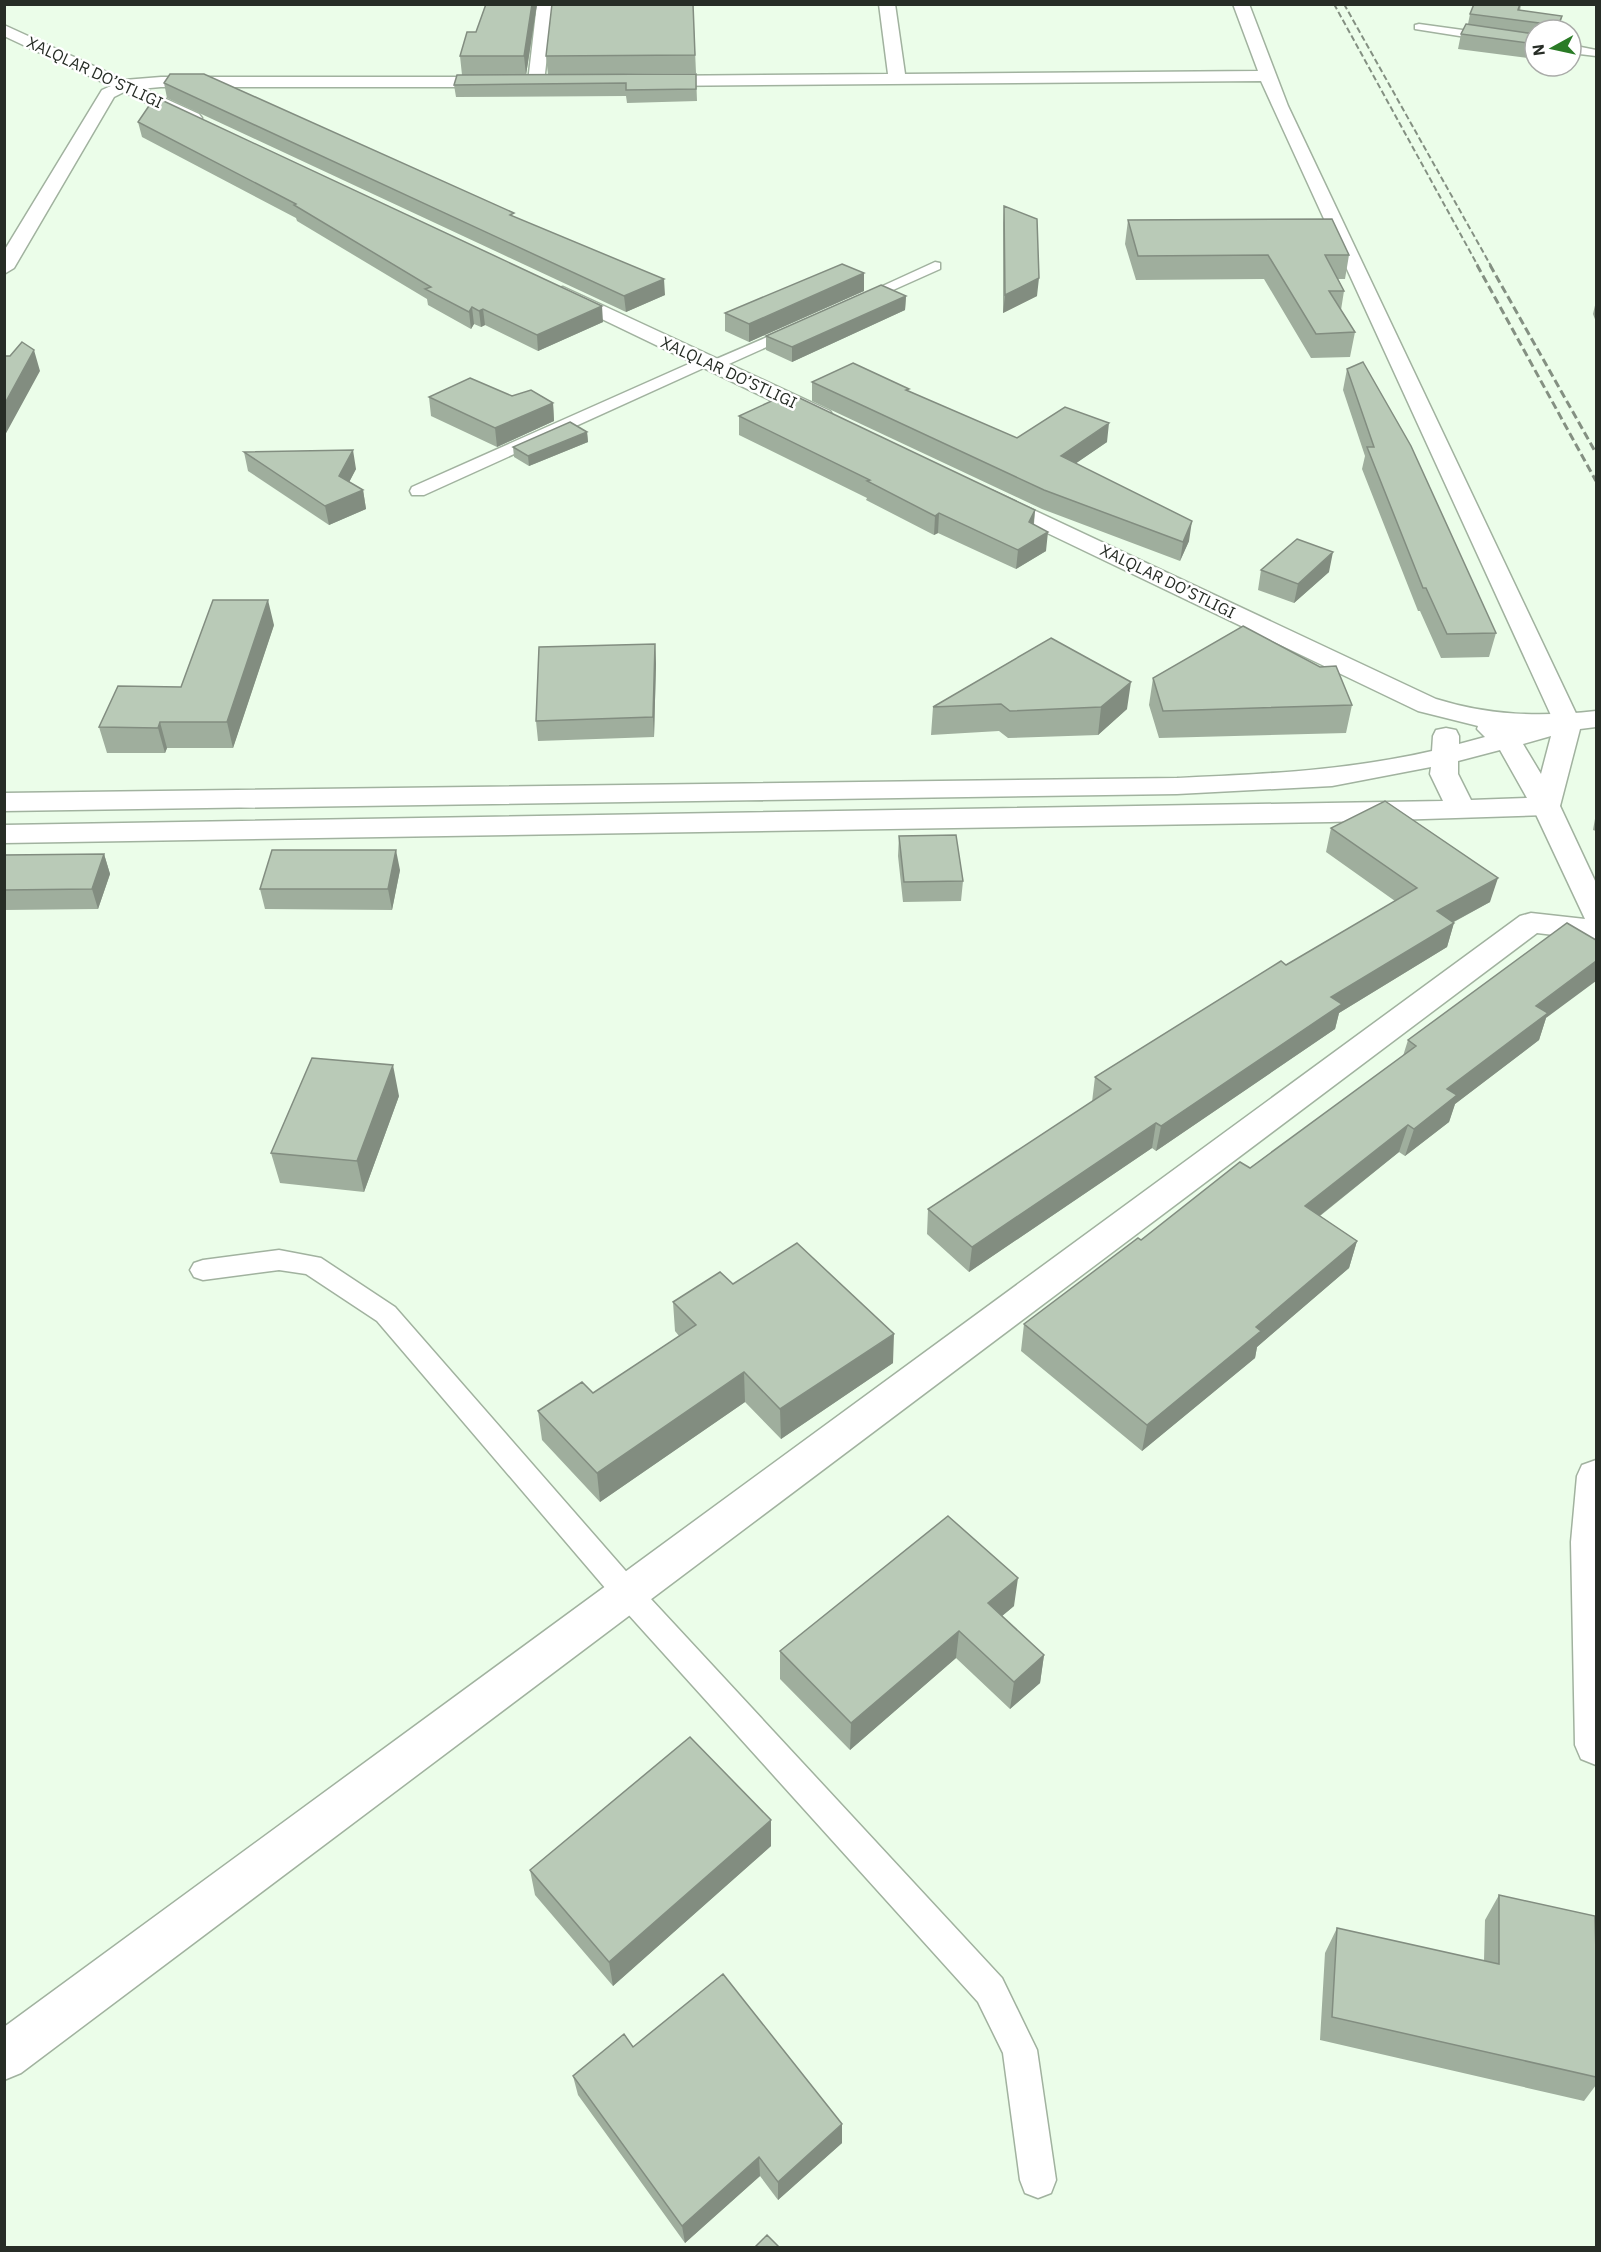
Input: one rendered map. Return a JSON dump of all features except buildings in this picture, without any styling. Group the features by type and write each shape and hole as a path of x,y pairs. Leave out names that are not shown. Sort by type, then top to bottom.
{"street":[{"path":"536,82 545,4"},
{"path":"887,4 897,79"},
{"path":"1241,4 1279,106 1473,516 1568,724 1546,806"},
{"name":"XALQLAR DO’STLIGI","path":"4,30 209,125"},
{"path":"640,81 1268,76"},
{"path":"4,268 100,106 108,94 124,85 224,81 559,82"},
{"name":"XALQLAR DO’STLIGI","path":"547,285 844,427"},
{"name":"XALQLAR DO’STLIGI","path":"973,488 1427,705 1471,717 1517,724 1568,724 1596,719"},
{"path":"1427,705 1446,729 1443,774 1461,809"},
{"path":"1471,717 1507,739 1546,806 1596,913"},
{"path":"4,802 1177,786 1352,775 1445,755 1568,724"},
{"path":"4,834 1546,806"},
{"path":"4,2056 1531,923 1596,930"},
{"path":"1596,1476 1592,1542 1596,1745"}],"lane":[{"path":"1419,27 1523,42"},
{"path":"841,309 935,266"},
{"path":"417,491 711,363 809,323"},
{"path":"203,1270 279,1260 312,1265 386,1314 628,1593 990,1990 1020,2050 1038,2180"}],"railway":[{"path":"1334,4 1478,266"},
{"path":"1344,4 1491,266"},
{"path":"1477,265 1596,481"},
{"path":"1490,265 1596,453"}]}
